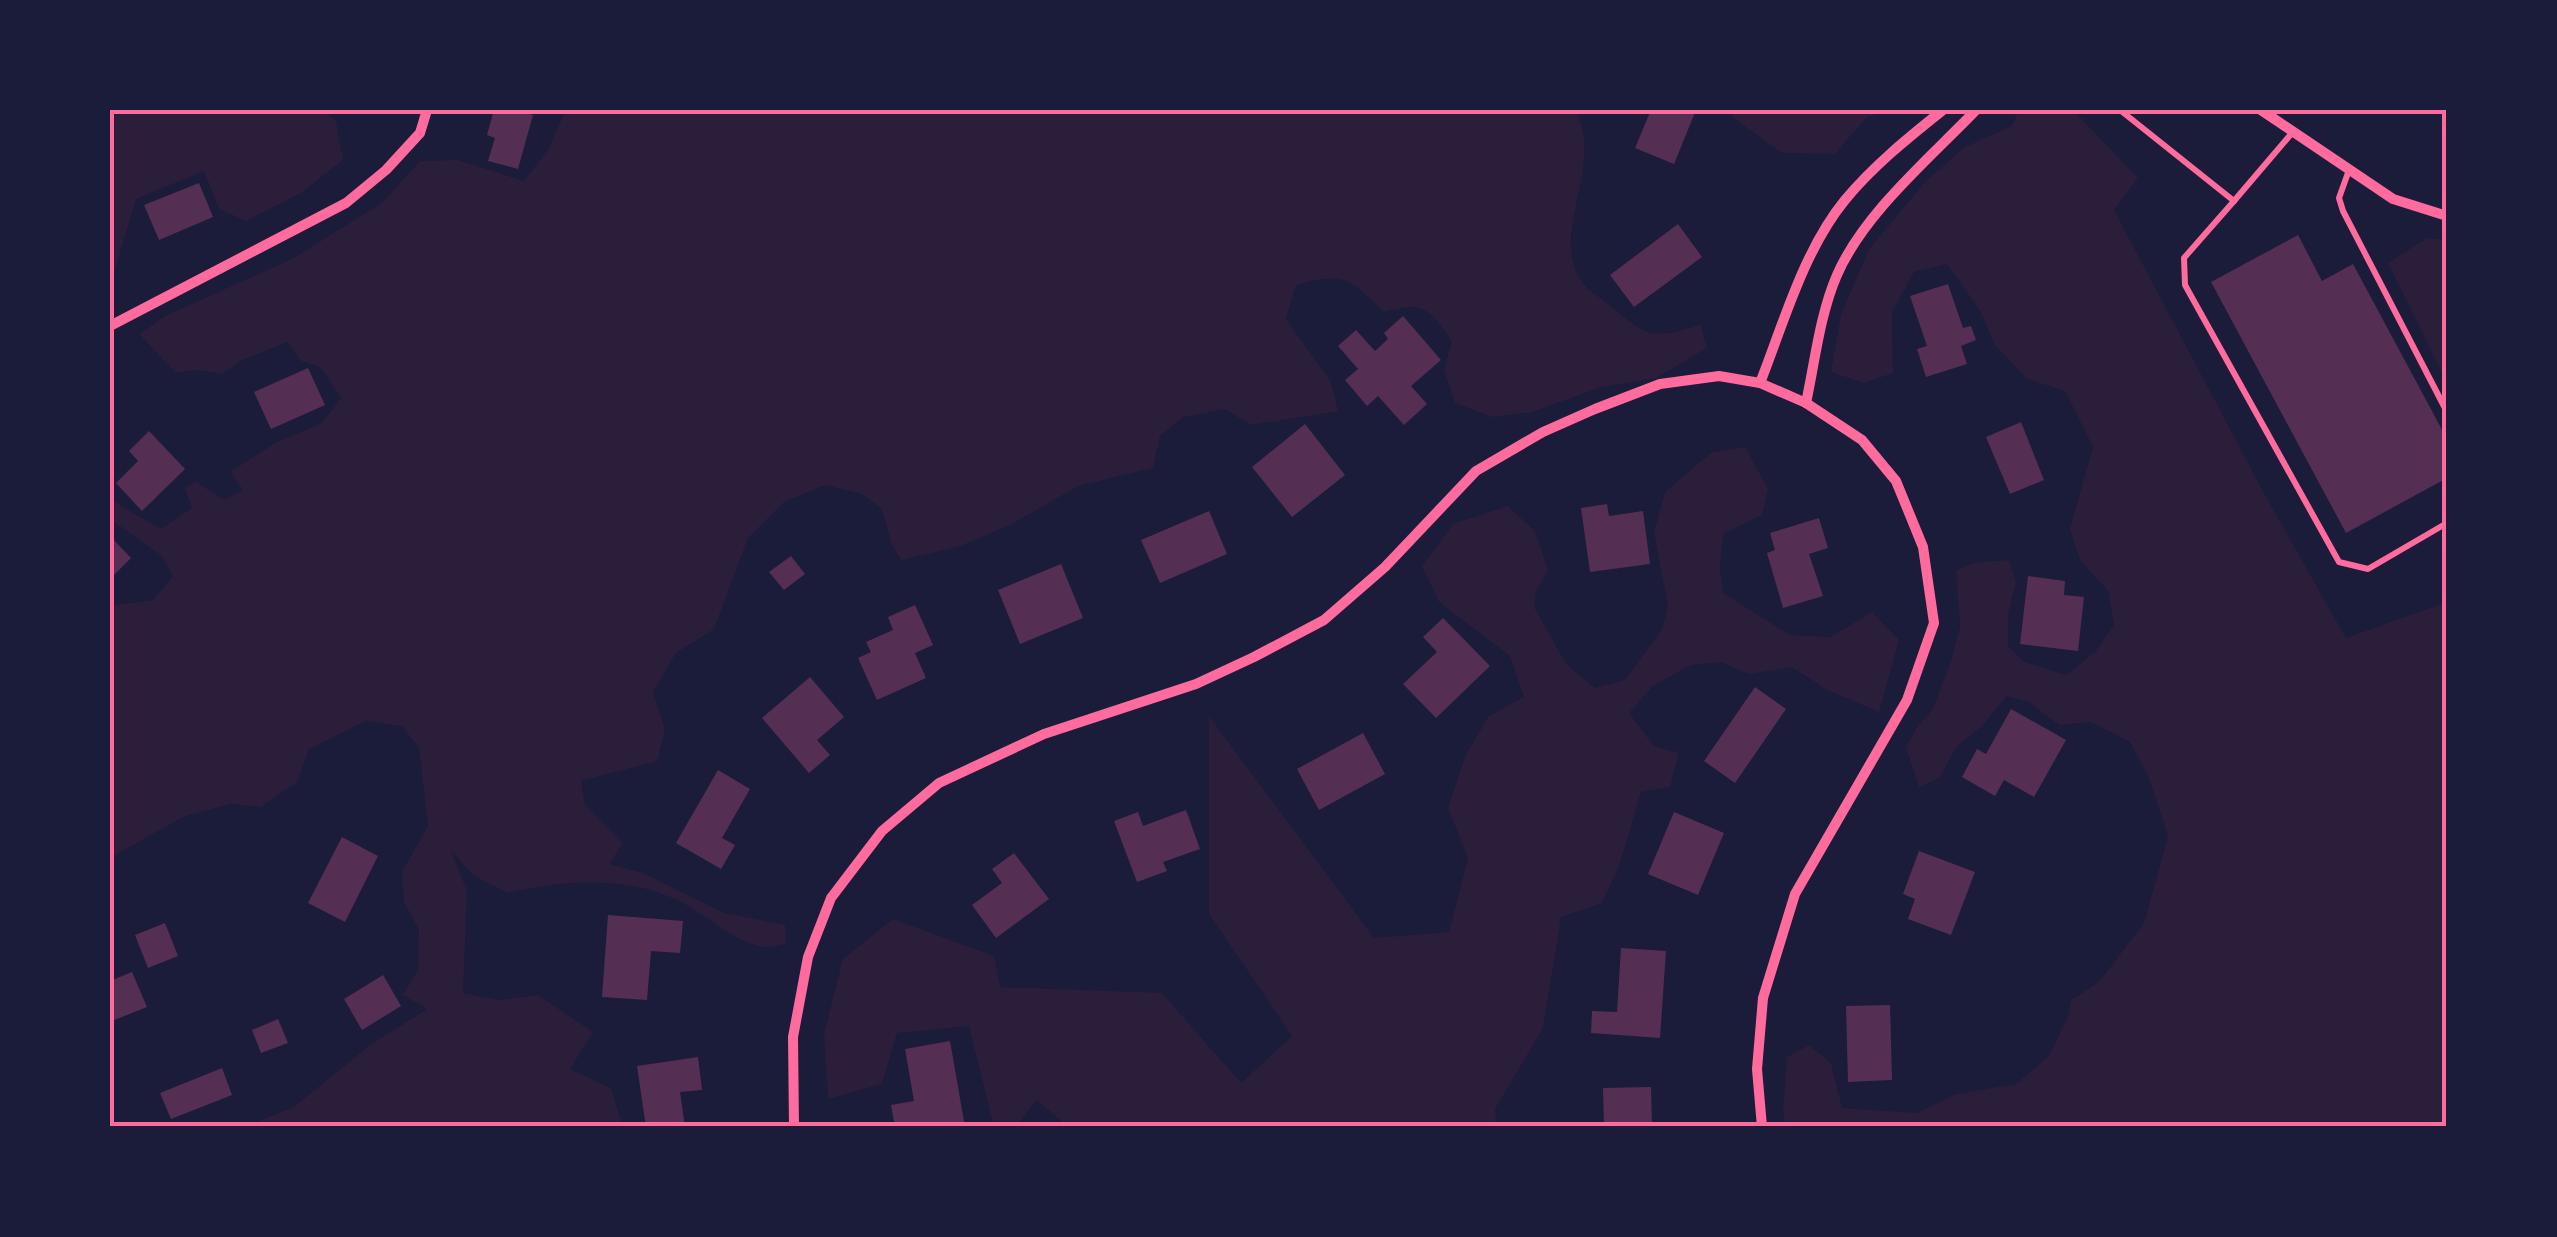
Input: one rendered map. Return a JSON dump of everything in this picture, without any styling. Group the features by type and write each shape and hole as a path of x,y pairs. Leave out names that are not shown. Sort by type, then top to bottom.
{"street":[{"path":"110,326 346,203 386,170 420,134 428,110"},
{"path":"1760,383 1823,233 1844,201 1943,110"},
{"path":"1806,403 1836,275 1882,208 1976,110"},
{"path":"2261,110 2393,199 2447,216"},
{"path":"794,1127 793,1037 808,957 832,898 882,830 939,783 1044,734 1196,684 1324,620 1385,567 1476,470 1543,432 1660,384 1719,376 1760,383 1806,403 1862,440 1896,481 1923,547 1934,623 1907,700 1795,894 1763,998 1757,1069 1762,1127"}],"lane":[{"path":"2120,110 2234,201"},
{"path":"2292,133 2184,258 2185,285 2340,562 2368,569 2447,523"},
{"path":"2349,170 2339,198 2343,211 2447,412"}],"shaded area":[{"path":"110,110 323,110 336,121 343,160 301,193 246,221 219,209 204,171 136,199 110,286"},
{"path":"561,110 1575,110 1583,131 1584,153 1571,242 1573,263 1582,282 1644,330 1662,333 1701,325 1707,348 1656,378 1601,387 1532,412 1492,417 1455,403 1444,370 1452,341 1431,315 1408,307 1384,312 1346,281 1312,281 1296,285 1286,319 1331,382 1338,411 1251,425 1225,409 1183,417 1160,436 1153,468 1078,486 1012,524 958,547 901,560 892,545 882,509 862,494 825,485 784,502 748,538 714,629 676,653 653,692 665,729 657,761 581,781 585,805 623,843 609,864 643,873 724,913 785,925 786,944 751,944 675,899 635,887 592,882 508,893 474,876 451,851 467,891 463,993 499,1000 538,995 593,1032 570,1069 611,1088 623,1127 246,1127 295,1106 370,1045 427,1009 403,995 418,970 419,930 404,902 402,872 428,826 419,748 402,726 366,721 309,749 297,782 261,807 230,804 185,816 110,858 110,606 153,600 173,576 162,556 110,519 110,499 161,529 192,508 185,489 195,481 224,500 243,490 230,472 277,442 322,423 341,398 320,367 301,361 288,342 242,360 222,374 196,370 176,373 139,334 167,315 292,259 383,202 420,161 458,160 524,181 549,148 564,114"},
{"path":"1728,110 1895,110 1867,117 1835,154 1782,153"},
{"path":"2019,110 2073,110 2138,178 2114,210 2265,495 2346,638 2447,602 2447,1127 1785,1127 1787,1057 1809,1045 1831,1063 1842,1108 1917,1113 1956,1094 2016,1084 2049,1056 2068,1016 2071,1000 2099,982 2144,923 2168,836 2149,778 2130,742 2091,722 2059,725 2029,702 2007,696 1982,726 1957,746 1939,778 1919,787 1906,747 1933,709 1951,661 1960,627 1956,571 1972,563 2009,560 2016,582 2008,614 2008,646 2024,662 2066,675 2095,652 2114,625 2108,591 2080,560 2070,529 2093,447 2065,391 2027,379 1994,344 1981,312 1947,264 1914,272 1892,312 1893,373 1864,383 1831,372 1841,314 1869,249 1926,181 1965,147 2012,126"},
{"path":"2427,238 2447,240 2447,383 2388,263"},
{"path":"1745,447 1768,489 1762,515 1723,534 1723,593 1790,635 1830,637 1872,612 1899,640 1879,712 1827,690 1792,667 1749,674 1720,662 1691,665 1653,686 1629,713 1654,746 1679,753 1670,787 1641,792 1619,866 1602,903 1561,917 1543,1028 1495,1109 1497,1127 1069,1127 1036,1100 1016,1127 994,1127 969,1026 897,1033 882,1084 828,1099 824,1034 843,959 893,919 994,956 1000,987 1162,993 1241,1083 1292,1036 1209,914 1209,716 1374,938 1449,932 1468,858 1448,808 1466,754 1489,716 1524,697 1510,656 1439,602 1422,566 1453,524 1508,506 1535,531 1548,570 1536,591 1534,607 1566,664 1595,688 1625,680 1662,629 1668,607 1654,532 1665,492 1712,452"}],"building":[{"path":"494,110 533,115 518,169 488,161 495,138 487,135"},
{"path":"1651,110 1696,110 1674,164 1635,148"},
{"path":"199,183 213,217 159,240 144,205"},
{"path":"1678,224 1702,257 1634,307 1610,275"},
{"path":"2298,235 2322,281 2353,264 2447,439 2447,478 2346,533 2211,282"},
{"path":"1948,284 1963,328 1971,326 1976,340 1961,346 1967,364 1926,377 1917,349 1927,346 1910,296"},
{"path":"1403,316 1441,360 1411,386 1427,404 1404,425 1378,396 1367,406 1345,380 1358,369 1338,346 1356,330 1375,351 1388,339 1384,333"},
{"path":"308,368 325,405 271,429 254,392"},
{"path":"2021,422 2044,480 2010,494 1986,437"},
{"path":"1305,424 1345,475 1292,517 1252,467"},
{"path":"149,431 185,469 142,511 116,483 138,461 129,451"},
{"path":"1607,504 1609,516 1643,511 1650,564 1590,572 1581,508"},
{"path":"1209,511 1227,554 1160,583 1141,540"},
{"path":"1819,518 1828,548 1809,554 1823,596 1783,608 1767,553 1775,550 1770,533"},
{"path":"110,536 131,558 110,579"},
{"path":"791,556 805,574 784,590 769,572"},
{"path":"1061,564 1083,618 1020,644 998,590"},
{"path":"2028,576 2065,581 2064,595 2084,597 2078,651 2020,644"},
{"path":"915,605 933,645 915,653 926,678 877,700 858,658 871,652 866,642 893,630 888,617"},
{"path":"1443,618 1490,666 1436,718 1403,684 1437,652 1423,637"},
{"path":"810,677 844,717 817,740 830,755 809,773 762,718"},
{"path":"1755,687 1786,709 1735,783 1704,761"},
{"path":"2011,709 2066,740 2034,797 2004,780 1995,796 1962,777 1977,749 1986,754"},
{"path":"1363,733 1385,774 1319,810 1297,769"},
{"path":"718,770 750,789 722,838 735,845 721,869 676,843"},
{"path":"1186,810 1200,849 1163,862 1167,871 1137,882 1114,821 1138,812 1143,826"},
{"path":"1674,812 1724,833 1698,895 1648,874"},
{"path":"342,837 378,856 345,922 308,903"},
{"path":"1919,851 1975,872 1951,935 1908,919 1915,899 1903,894"},
{"path":"1014,853 1049,899 996,938 972,905 1002,883 992,869"},
{"path":"608,915 683,921 680,953 651,951 647,1000 602,997"},
{"path":"165,923 178,956 148,968 135,935"},
{"path":"1621,948 1666,951 1660,1038 1591,1033 1592,1011 1617,1012"},
{"path":"132,972 147,1007 112,1021 110,981"},
{"path":"383,975 401,1006 362,1030 344,999"},
{"path":"1890,1005 1892,1080 1848,1082 1846,1006"},
{"path":"278,1019 288,1043 261,1053 252,1030"},
{"path":"950,1041 965,1127 895,1127 891,1105 914,1101 905,1049"},
{"path":"698,1057 702,1090 680,1092 685,1127 646,1127 637,1066"},
{"path":"222,1068 232,1095 171,1119 160,1093"},
{"path":"1651,1087 1652,1127 1604,1127 1603,1088"}]}
